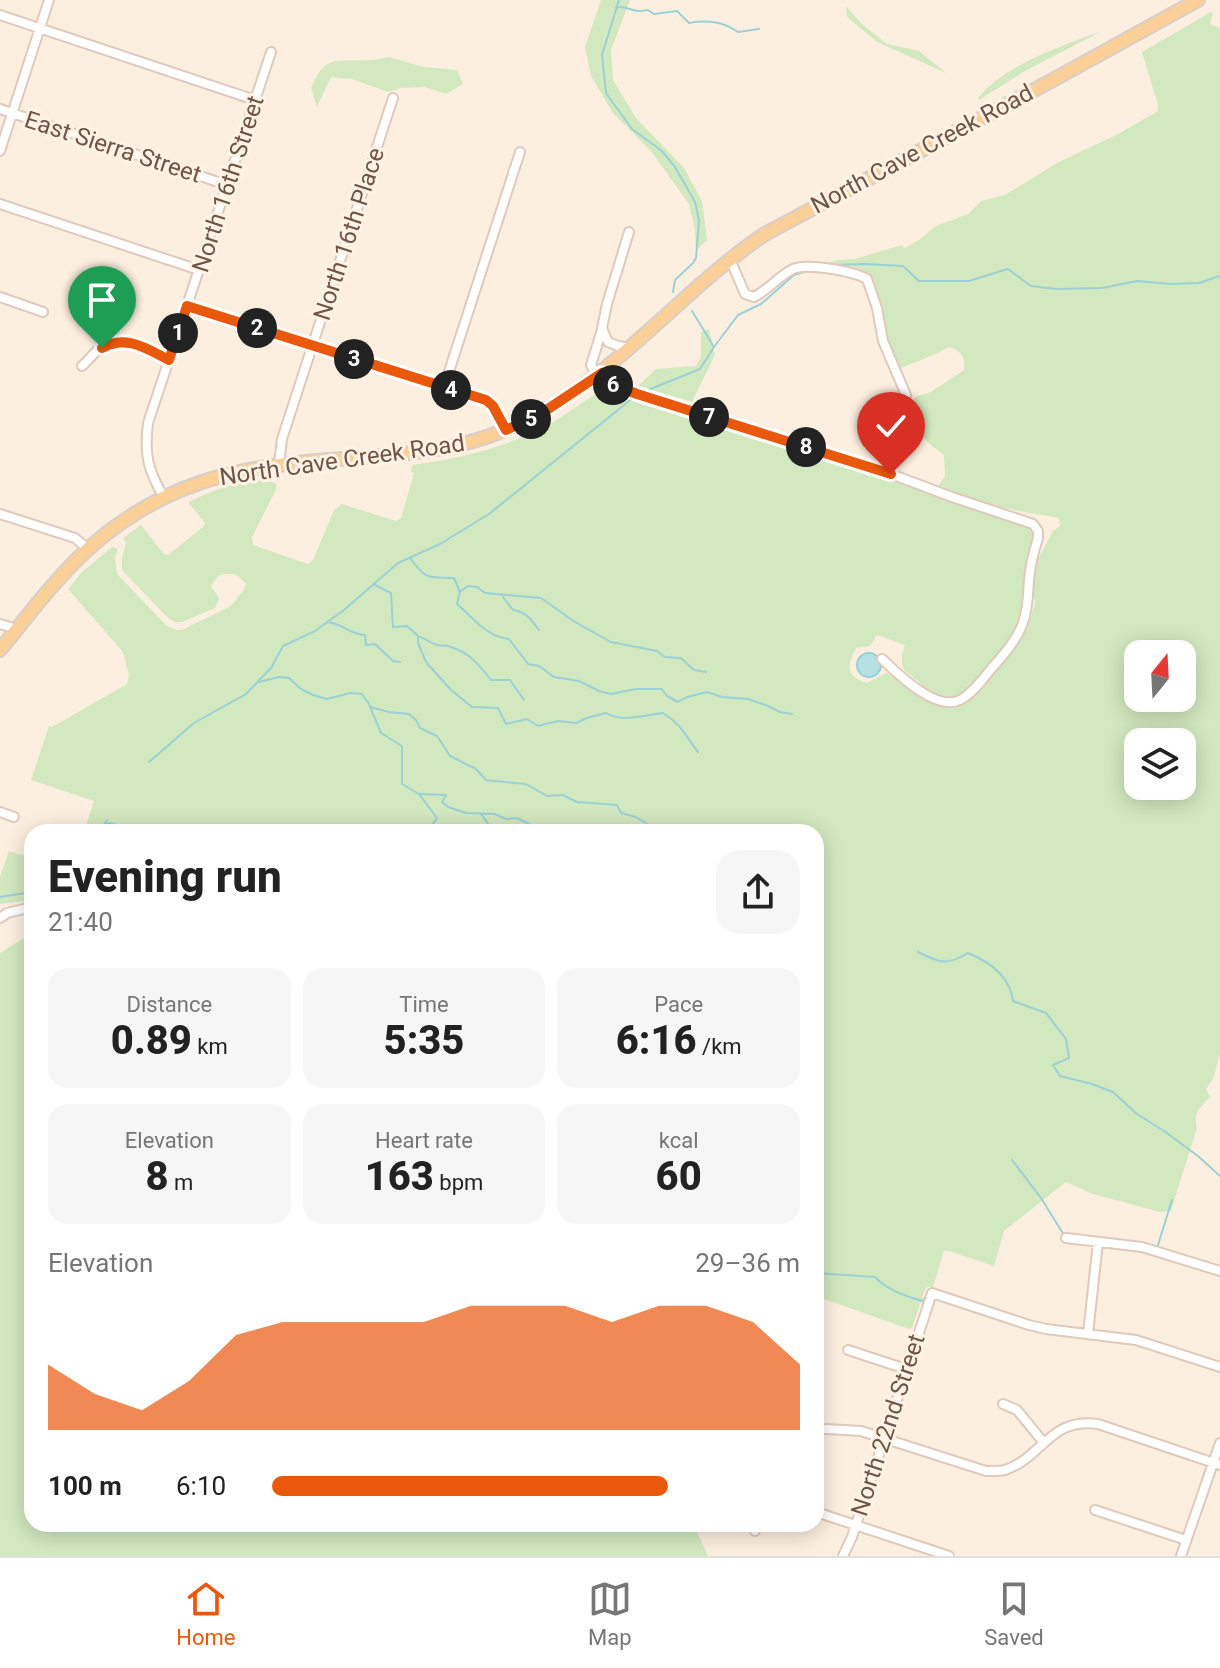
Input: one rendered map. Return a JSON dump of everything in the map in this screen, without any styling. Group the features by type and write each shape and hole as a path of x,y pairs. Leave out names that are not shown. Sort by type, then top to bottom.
{"main road":[{"name":"North Cave Creek Road","path":"0,650 88,549 132,516 164,498 223,474 279,464 429,451 475,441 542,413 600,374 730,259 781,224 1198,0"}],"street":[{"path":"0,151 49,0"},
{"path":"0,15 255,100"},
{"name":"North 16th Street","path":"164,498 150,469 145,444 148,423 271,52"},
{"name":"North 16th Place","path":"279,464 282,439 393,98"},
{"name":"East Sierra Street","path":"0,109 227,185"},
{"path":"444,387 520,152"},
{"path":"0,204 199,270"},
{"path":"629,232 591,365 611,384 891,474 1033,524 1038,531 1022,625 997,663 961,700 934,700 882,659"},
{"path":"730,259 745,294 754,297 799,266 844,270 867,279 877,308 883,341 906,395"},
{"path":"0,297 43,312"},
{"path":"187,306 489,402 506,430"},
{"path":"602,328 608,342 630,348"},
{"path":"82,366 105,345 125,341 169,360"},
{"path":"0,514 68,535 88,549"},
{"path":"0,624 17,629"},
{"path":"0,812 14,817"},
{"path":"0,918 24,909"},
{"path":"1066,1238 1142,1247 1220,1271"},
{"path":"1098,1242 1088,1334 1145,1343 1220,1367"},
{"name":"North 22nd Street","path":"843,1556 932,1293 1029,1325 1088,1334"},
{"path":"848,1350 906,1369"},
{"path":"1003,1404 1017,1410 1044,1443"},
{"path":"826,1429 861,1431 884,1437 986,1471 1004,1470 1021,1461 1063,1427 1084,1422 1217,1464"},
{"path":"1181,1556 1217,1464 1220,1443"},
{"path":"1095,1510 1186,1540"},
{"path":"824,1515 949,1556"}],"green space":[{"path":"601,0 630,0 611,50 613,80 636,118 684,168 702,201 707,240 696,251 689,204 651,151 613,113 591,76 585,47"},
{"path":"846,6 887,44 919,51 946,73 877,42 847,17"},
{"path":"1211,12 1210,24 1220,28 1220,1054 1213,1079 1206,1089 1210,1097 1197,1114 1197,1128 1171,1211 1160,1212 1093,1194 1066,1182 1004,1231 994,1266 944,1251 933,1287 925,1290 912,1328 824,1299 824,824 87,824 94,801 31,780 49,726 127,684 129,675 123,652 68,589 82,572 112,547 118,549 115,558 117,574 167,626 177,630 231,606 243,591 246,584 237,576 218,576 211,586 219,598 215,608 182,622 169,619 122,570 126,543 123,538 141,525 168,555 205,523 188,502 242,482 276,483 276,490 252,537 253,545 308,564 313,560 334,510 342,504 396,521 401,518 414,473 411,472 412,465 463,456 513,441 552,423 603,391 905,483 1033,529 1034,542 1024,572 1023,609 1016,630 965,695 939,695 905,671 902,658 905,645 877,635 870,646 856,648 853,654 851,674 860,680 867,683 886,673 931,700 951,706 964,705 1028,628 1035,603 1032,581 1037,561 1053,531 1060,526 1059,518 981,502 938,486 945,476 944,455 911,426 911,419 895,415 881,423 874,423 876,411 882,403 909,408 916,396 929,393 964,370 963,358 957,350 949,347 901,368 886,346 869,277 858,268 830,262 855,259 902,245 905,248 936,226 968,214 981,201 1005,195 1057,163 1158,111 1142,52"},
{"path":"1102,31 1025,71 979,100 990,86 1019,66"},
{"path":"389,57 423,67 457,70 463,84 446,94 425,87 388,92 352,79 331,77 317,107 311,88 328,64"},
{"path":"709,329 715,355 692,402 638,386 656,369 696,366 701,357 701,332"},
{"path":"9,851 24,856 24,901 0,904 0,877"},
{"path":"24,938 24,1532 697,1532 708,1556 0,1556 0,953"}],"water":[{"path":"869,653 878,656 881,665 878,674 869,677 860,674 857,665 860,656"}],"waterway":[{"path":"619,0 602,55 606,93 632,129 662,151 675,167 695,202 699,220 696,258 675,280 673,292"},
{"path":"616,7 648,10 654,14 677,11 689,23 714,22 738,32 759,29"},
{"path":"832,265 903,266 919,281 969,281 1008,269 1031,286 1056,289 1102,288 1137,281 1199,283 1220,276"},
{"path":"643,392 700,369 738,315 761,304 794,275 807,271"},
{"path":"692,311 714,347"},
{"path":"149,762 194,723 246,694 271,668 283,646 315,631 398,563 440,544 489,514 634,397"},
{"path":"410,558 420,571 429,576 454,578 460,592 457,604 487,631 509,639 528,664 539,666 554,677 579,681 611,694 636,689 662,689 678,702 707,692 722,697 748,699 792,714"},
{"path":"375,585 391,593 393,627 407,626 418,636 426,662 451,690 472,707 498,708 506,724 527,719 538,726 558,721 576,723 606,713 627,718 663,713 679,726 698,752"},
{"path":"461,591 468,586 477,587 485,593 541,598 611,642 657,651 665,657 681,658 694,670 706,672"},
{"path":"503,597 513,610 525,614 539,630"},
{"path":"328,622 365,635 366,645 375,644 393,661 400,662"},
{"path":"420,637 463,652 491,680 510,680 524,700"},
{"path":"259,682 289,678 301,689 327,699 350,693 362,694 381,733 402,746 402,784 419,794 437,818 433,824"},
{"path":"370,707 409,714 420,728 437,736 450,756 476,769 486,780 526,784 547,796 563,795 577,802 617,805 621,813 647,824"},
{"path":"421,794 446,795 442,802 466,813 495,814 529,824"},
{"path":"481,814 488,824"},
{"path":"105,824 107,820"},
{"path":"104,824 113,824"},
{"path":"0,897 24,893"},
{"path":"918,952 943,962 968,953 991,966 1008,984 1013,1001 1046,1013 1066,1039 1069,1058 1053,1065 1060,1076 1113,1092 1137,1114 1198,1156 1220,1176"},
{"path":"1012,1160 1064,1235"},
{"path":"1157,1248 1172,1200"},
{"path":"824,1274 875,1277 902,1294 922,1301 926,1297"}],"route":[{"path":"102,348 125,341 169,360 187,306 486,400 493,406 506,430 542,413 602,373 611,384 637,394 891,474"}]}
